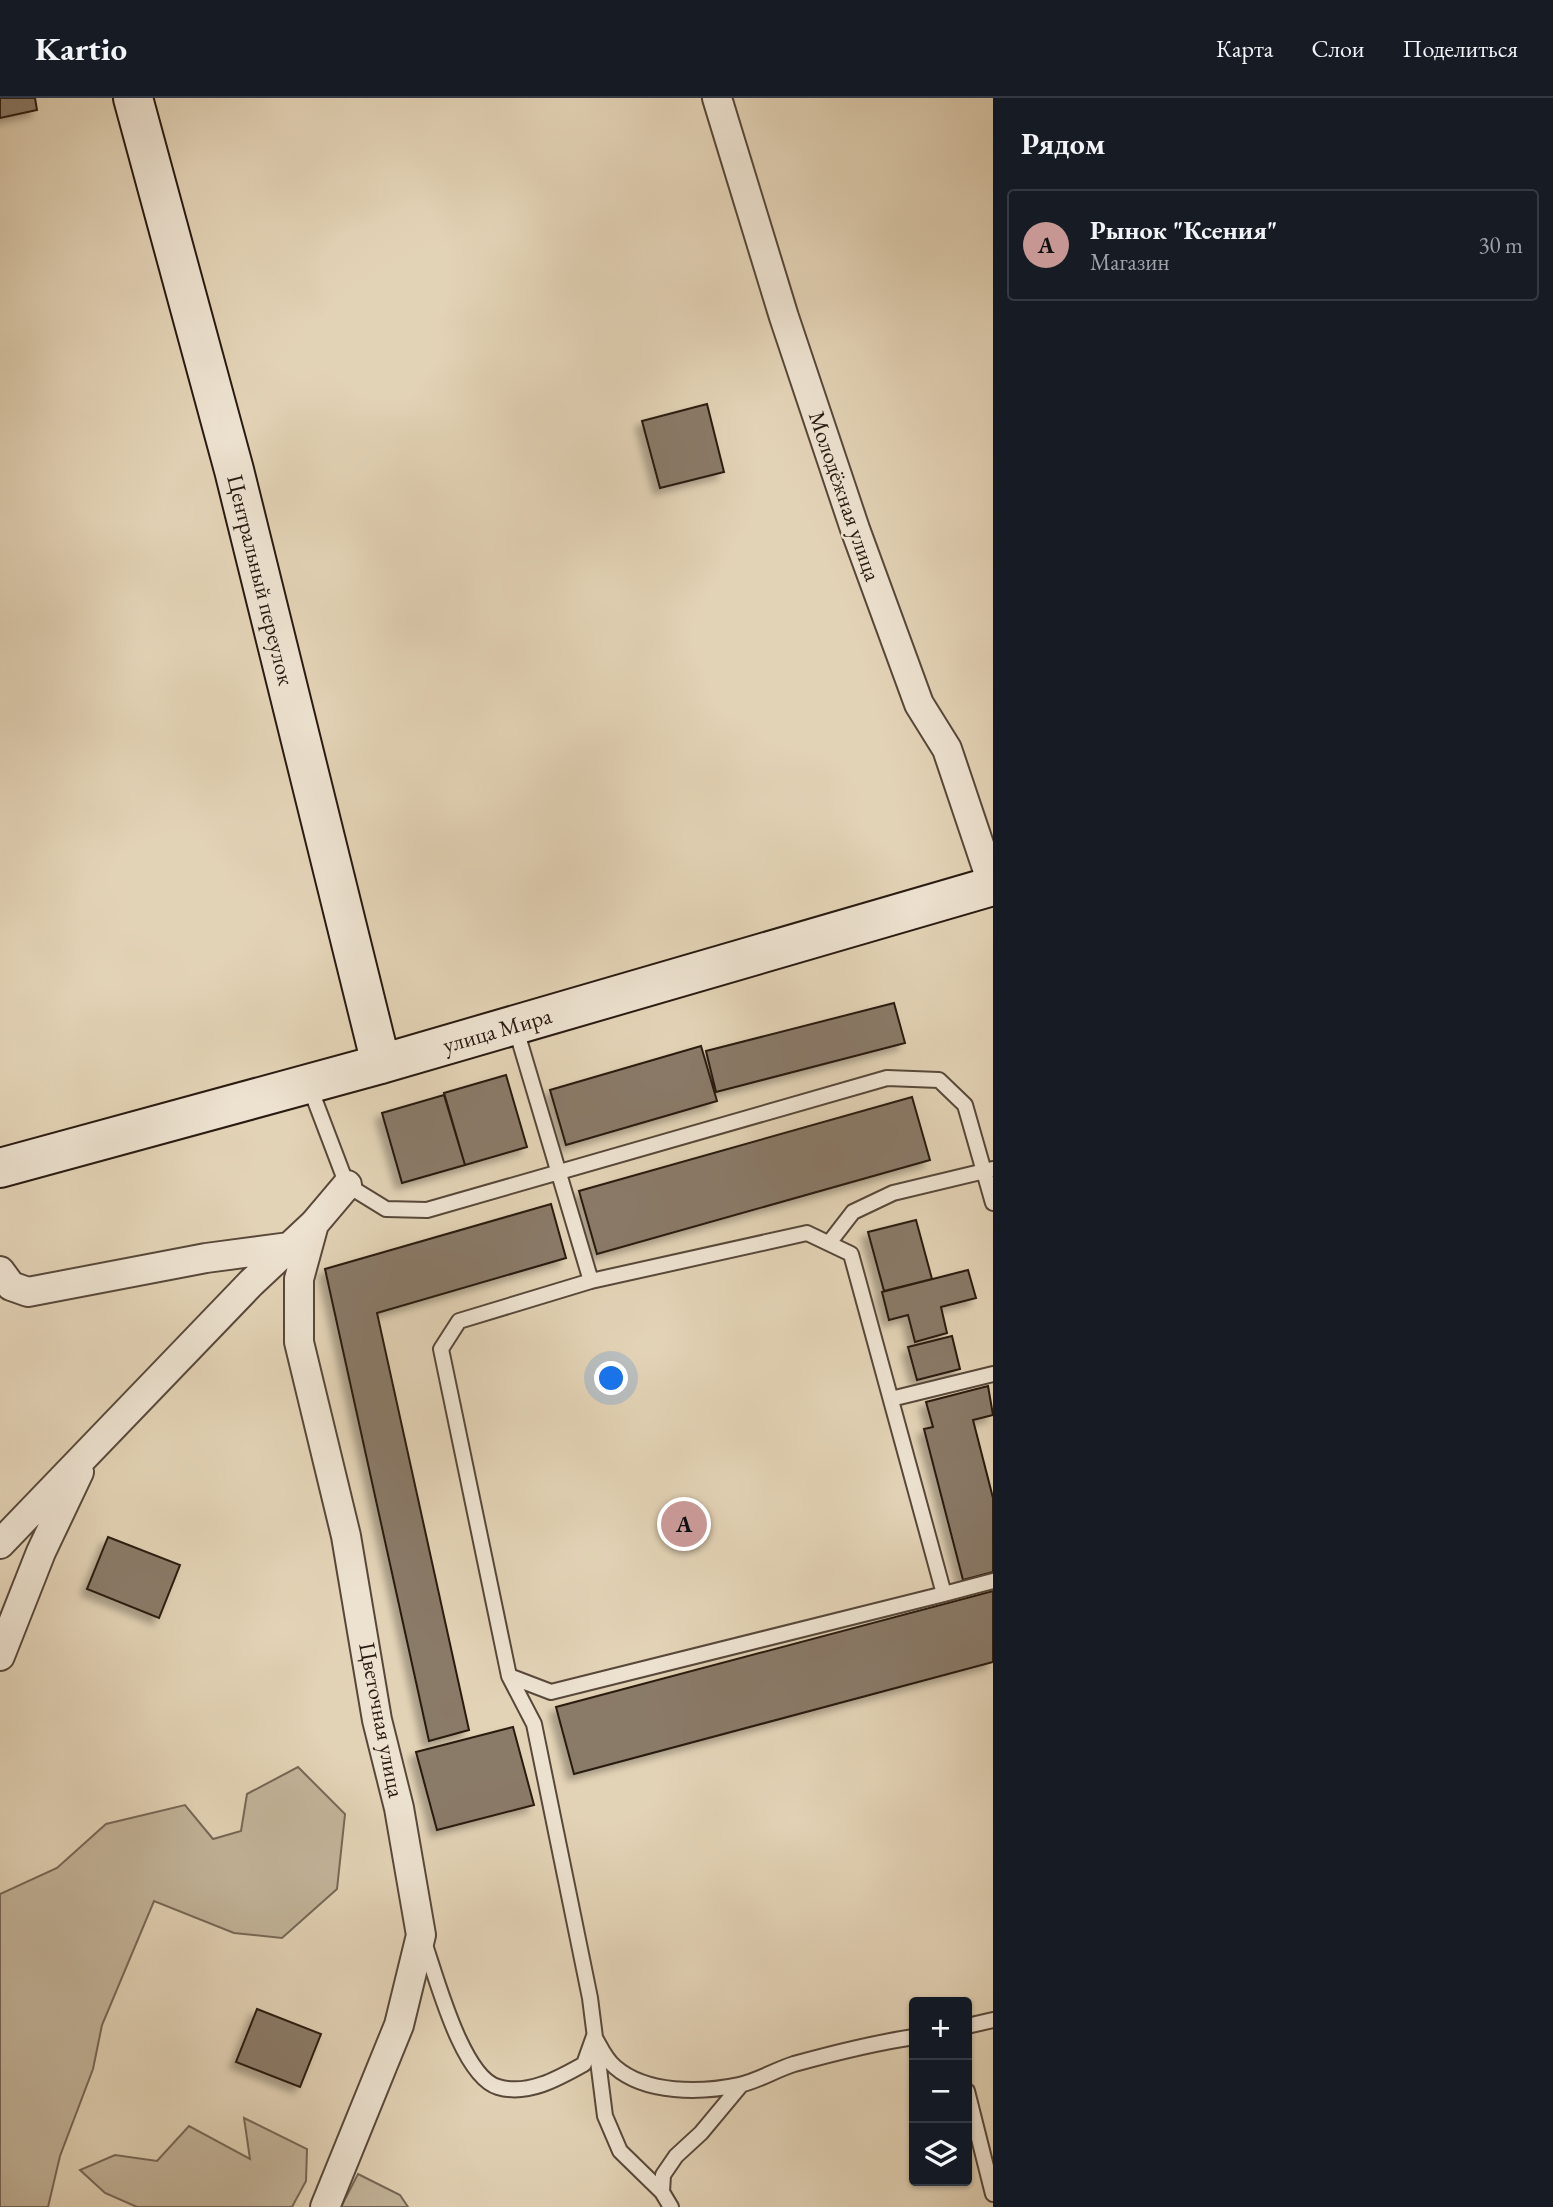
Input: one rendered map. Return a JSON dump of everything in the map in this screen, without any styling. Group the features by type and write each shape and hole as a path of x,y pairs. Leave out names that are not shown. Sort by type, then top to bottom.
{"main road":[{"name":"Центральный переулок","path":"133,98 234,470 381,1063"},
{"name":"улица Мира","path":"0,1168 309,1084 993,886"}],"street":[{"name":"Молодёжная улица","path":"717,98 784,317 855,529 919,705 947,748 993,886"},
{"path":"0,1544 314,1224 347,1185"},
{"name":"Цветочная улица","path":"314,1224 299,1279 299,1342 346,1536 377,1720 399,1808 421,1935 399,2025 325,2207"},
{"path":"0,1271 11,1286 29,1292 206,1258 289,1247"},
{"path":"0,1656 41,1552 89,1451"}],"lane":[{"path":"514,1025 591,1281"},
{"path":"309,1084 347,1185 386,1209 426,1210 887,1078 939,1080 965,1105 989,1170 993,1203"},
{"path":"829,1243 853,1212 893,1193 989,1170"},
{"path":"671,2207 662,2192 620,2151 605,2116 590,1998 534,1724 509,1676 442,1349 459,1321 591,1281 807,1233 829,1243 851,1254 944,1594"},
{"path":"891,1399 993,1374"},
{"path":"509,1676 551,1692 993,1581"},
{"path":"421,1935 461,2044 476,2073 497,2087 526,2088 552,2082 584,2064 594,2036"},
{"path":"972,2025 993,2020"},
{"path":"594,2036 615,2067 636,2080 668,2088 699,2091 741,2085 787,2066 863,2045 909,2038"},
{"path":"662,2192 663,2175 676,2155 701,2133 741,2085"},
{"path":"972,2111 993,2194"}],"shaded area":[{"path":"298,1767 345,1814 337,1889 282,1938 234,1933 154,1901 102,2025 93,2069 60,2156 48,2207 0,2207 0,1894 57,1868 106,1824 185,1805 213,1839 241,1831 247,1794"},
{"path":"244,2118 307,2149 306,2181 292,2207 137,2207 105,2193 80,2170 115,2155 157,2161 189,2126 250,2159"},
{"path":"358,2174 400,2195 408,2207 341,2207"}],"building":[{"path":"0,98 35,98 37,110 0,118"},
{"path":"707,404 724,472 660,488 642,421"},
{"path":"894,1003 905,1043 716,1092 706,1051"},
{"path":"701,1046 717,1101 566,1145 550,1090"},
{"path":"506,1075 527,1147 465,1165 444,1093"},
{"path":"444,1095 465,1165 402,1183 382,1113"},
{"path":"912,1097 930,1160 597,1254 579,1191"},
{"path":"551,1204 566,1258 377,1313 469,1730 429,1741 325,1269"},
{"path":"916,1220 932,1279 884,1291 868,1232"},
{"path":"968,1270 976,1298 941,1307 947,1333 915,1342 908,1315 889,1320 882,1292"},
{"path":"952,1336 960,1369 917,1380 908,1347"},
{"path":"988,1386 993,1415 973,1420 993,1498 993,1572 963,1580 924,1429 933,1427 926,1402"},
{"path":"108,1537 180,1565 159,1618 87,1589"},
{"path":"993,1591 993,1662 574,1774 556,1707"},
{"path":"513,1727 534,1805 437,1830 416,1752"},
{"path":"257,2009 321,2034 300,2087 236,2062"}],"place":[{"name":"Рынок \"Ксения\"","path":"684,1524"}]}
